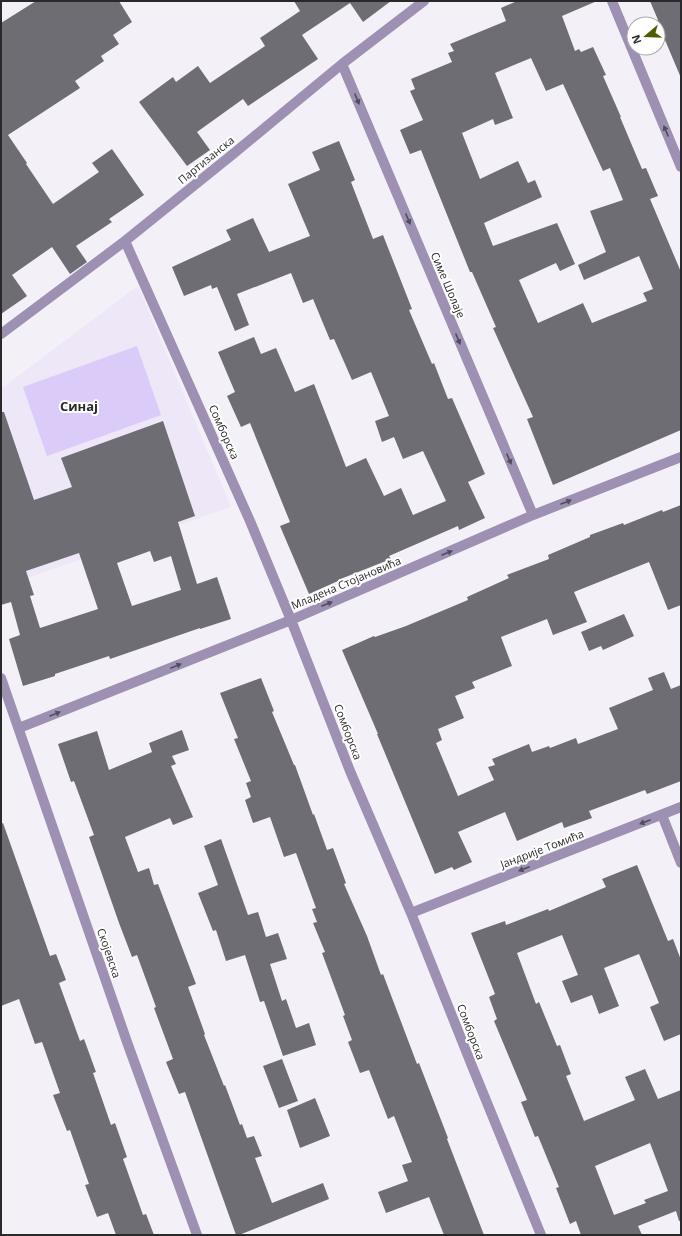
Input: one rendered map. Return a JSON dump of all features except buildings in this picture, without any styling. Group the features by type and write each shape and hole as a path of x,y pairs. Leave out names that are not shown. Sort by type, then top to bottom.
{"street":[{"name":"Партизанска","path":"1,334 125,241 342,64 424,1"},
{"path":"612,1 681,167"},
{"name":"Симе Шолаје","path":"342,64 533,515"},
{"name":"Сомборска","path":"125,241 250,521 292,620 350,771 411,913 541,1235"},
{"name":"Младена Стојановића","path":"19,728 292,620 533,515 681,457"},
{"name":"Скојевска","path":"1,678 127,1042 197,1235"},
{"name":"Јандрије Томића","path":"411,913 681,807"},
{"path":"662,815 681,863"}],"shaded area":[{"path":"138,286 231,507 1,587 1,389"},
{"path":"137,346 161,415 47,456 23,387"}],"district":[{"name":"Синај","path":"79,406"}]}
